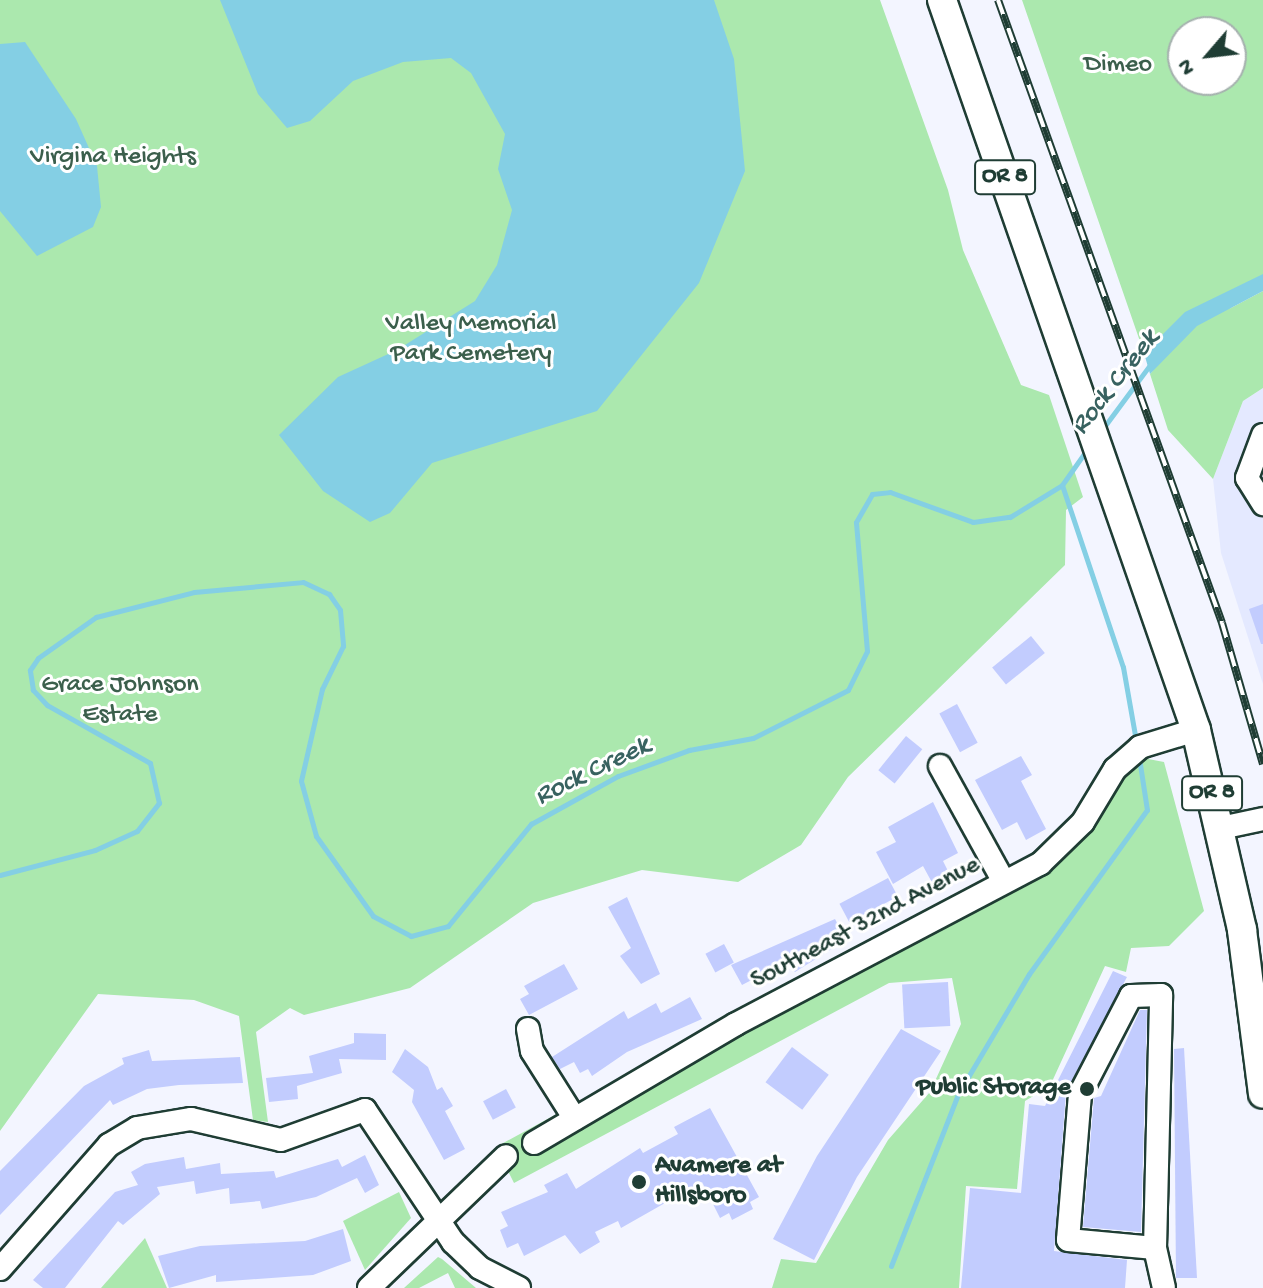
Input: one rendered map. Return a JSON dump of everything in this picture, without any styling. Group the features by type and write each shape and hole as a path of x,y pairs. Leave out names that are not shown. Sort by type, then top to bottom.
{"main road":[{"name":"OR 8","path":"942,0 1120,502 1196,730 1242,930 1263,1094"}],"street":[{"path":"1263,435 1247,478 1263,504"},
{"name":"Southeast 32nd Avenue","path":"534,1143 736,1024 1004,882 1063,846 1115,769 1140,747 1196,730"},
{"path":"940,766 1004,882"},
{"path":"1221,828 1263,819"},
{"path":"1155,1248 1068,1240 1080,1094 1131,996 1161,995 1155,1248 1164,1288"},
{"path":"528,1029 532,1051 575,1119"},
{"path":"0,1269 109,1145 137,1128 173,1119 281,1140 365,1110 378,1121 435,1220 480,1268 519,1288"},
{"path":"369,1288 435,1220 506,1156"}],"shaded area":[{"path":"1263,388 1263,684 1221,553 1213,479 1243,401"}],"green space":[{"path":"0,0 880,0 948,190 963,250 1021,385 1049,395 1083,497 1066,510 1065,565 848,777 801,845 738,882 642,870 533,903 410,988 304,1015 290,1008 256,1032 268,1122 253,1120 239,1016 194,1000 98,994 0,1131"},
{"name":"Dimeo","path":"1022,0 1263,0 1263,286 1229,309 1263,291 1263,388 1243,401 1213,479 1168,430 1150,374 1170,350 1161,334 1144,353"},
{"path":"1127,755 1164,762 1204,911 1169,946 1131,948 1126,972 1105,966 1050,1086 1025,1101 1017,1189 966,1186 959,1288 772,1288 781,1259 816,1263 888,1140 930,1092 961,1024 952,978 889,983 514,1183 496,1147 1070,834"},
{"path":"399,1192 411,1218 365,1270 343,1221"},
{"path":"145,1238 167,1288 101,1288"},
{"path":"438,1257 476,1288 455,1288 448,1273 419,1288 404,1288"}],"water":[{"path":"220,0 714,0 734,59 745,171 699,283 597,411 432,463 390,513 370,522 323,491 279,435 338,377 397,350 475,301 497,265 512,210 498,169 505,134 471,73 451,58 403,62 353,81 310,121 287,128 258,94"},
{"path":"25,42 76,119 97,166 101,207 93,227 37,256 0,211 0,44"},
{"path":"1263,274 1263,291 1197,326 1150,374 1144,353 1185,312"}],"building":[{"path":"1263,604 1263,644 1261,644 1249,609"},
{"path":"1031,636 1045,653 1006,685 992,667"},
{"path":"957,704 978,743 960,752 939,713"},
{"path":"906,736 922,749 895,783 878,770"},
{"path":"1021,756 1032,775 1021,781 1046,829 1026,840 1017,822 1002,830 975,780"},
{"path":"933,802 958,853 943,861 952,879 935,888 923,866 893,884 876,852 896,842 888,827"},
{"path":"888,878 898,897 849,922 839,904"},
{"path":"627,897 660,974 641,984 620,956 631,948 608,907"},
{"path":"835,919 846,940 795,972 786,962 742,985 731,965"},
{"path":"724,944 734,963 715,972 705,954"},
{"path":"564,964 578,989 529,1015 520,999 529,994 524,986"},
{"path":"1113,971 1127,977 1066,1092 1054,1251 1127,1260 1125,1288 961,1288 970,1188 1021,1193 1029,1104 1045,1106"},
{"path":"948,982 950,1026 904,1028 902,984"},
{"path":"690,997 702,1019 627,1052 592,1076 588,1069 580,1073 574,1062 560,1069 552,1057 624,1011 628,1019 656,1003 661,1013"},
{"path":"1140,1010 1147,1010 1141,1232 1083,1227 1094,1098 1101,1096"},
{"path":"901,1029 941,1051 857,1177 814,1260 773,1239 817,1156"},
{"path":"354,1033 386,1034 386,1060 339,1059 342,1073 297,1086 298,1099 269,1102 266,1078 313,1073 309,1056 354,1043"},
{"path":"792,1047 829,1075 802,1110 766,1082"},
{"path":"1184,1048 1197,1278 1176,1278 1174,1049"},
{"path":"405,1049 428,1067 437,1090 442,1087 453,1106 445,1111 465,1149 444,1160 412,1102 414,1090 392,1072"},
{"path":"149,1050 152,1061 240,1057 243,1083 147,1089 113,1105 110,1100 0,1215 0,1171 84,1086 124,1064 122,1058"},
{"path":"506,1089 516,1108 493,1120 483,1101"},
{"name":"Avamere at Hillsboro","path":"710,1108 759,1197 750,1202 753,1209 732,1220 729,1213 720,1218 702,1182 621,1228 618,1221 595,1232 600,1242 580,1254 565,1235 524,1256 518,1243 507,1248 500,1230 508,1226 501,1212 548,1192 544,1185 567,1173 576,1189 640,1148 643,1153 678,1134 674,1127"},
{"path":"365,1155 379,1185 365,1193 357,1178 316,1197 262,1209 260,1201 230,1204 229,1188 196,1194 194,1181 157,1187 160,1194 123,1225 118,1221 65,1288 43,1288 33,1280 115,1192 138,1185 131,1172 145,1164 184,1157 186,1169 220,1163 221,1174 274,1171 276,1178 338,1159 342,1167"},
{"path":"343,1229 351,1261 313,1275 216,1282 216,1275 169,1288 158,1256 200,1246 305,1241"}],"waterway":[{"name":"Rock Creek","path":"1101,431 1152,362"},
{"name":"Rock Creek","path":"0,875 95,850 137,831 159,803 150,763 47,705 33,690 30,670 38,658 96,617 194,592 303,582 329,594 340,610 343,646 322,689 301,781 316,836 373,916 411,936 448,926 531,824 618,776 689,750 753,738 848,690 867,651 856,522 872,494 890,492 973,522 1010,517 1062,485 1088,448"},
{"path":"1062,485 1123,667 1135,735"},
{"path":"891,1266 958,1094 1029,974 1147,810 1140,764"}],"railway":[{"path":"998,0 1222,623 1263,764"}],"place":[{"name":"Public Storage","path":"1087,1089"},
{"name":"Avamere at Hillsboro","path":"639,1182"}],"park label":[{"name":"Virgina Heights","path":"113,158"},
{"name":"Valley Memorial Park Cemetery","path":"471,340"},
{"name":"Grace Johnson Estate","path":"120,701"}]}
